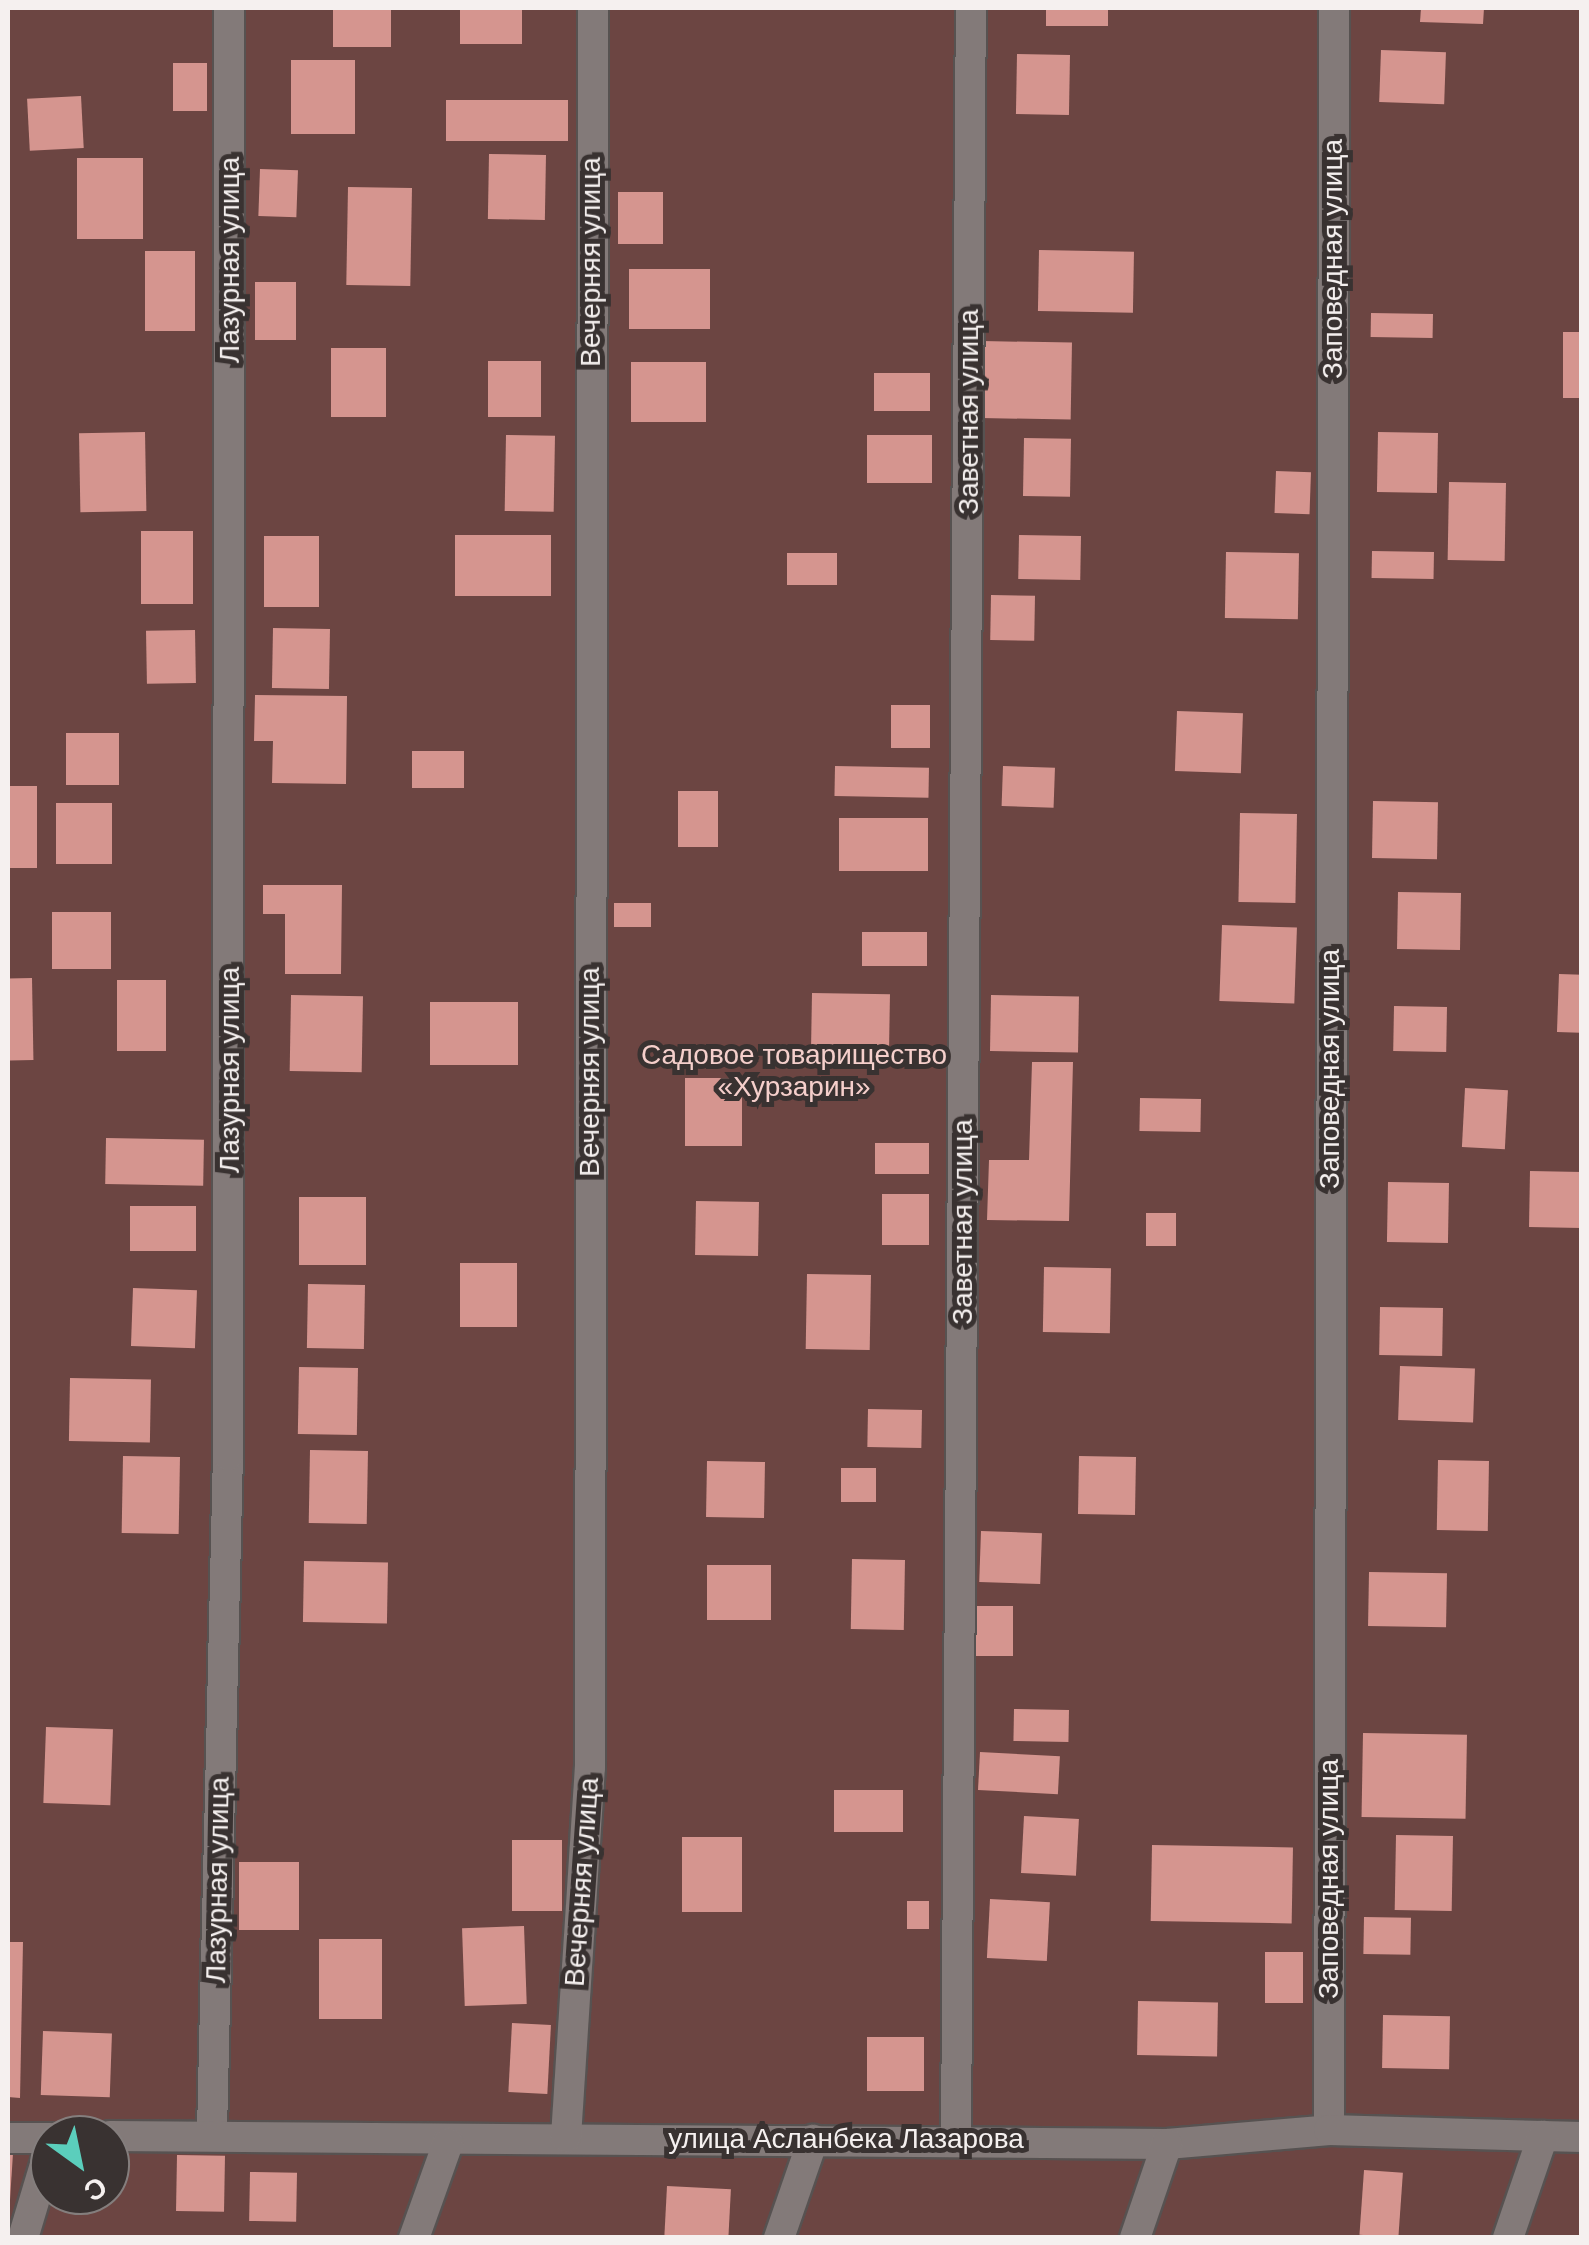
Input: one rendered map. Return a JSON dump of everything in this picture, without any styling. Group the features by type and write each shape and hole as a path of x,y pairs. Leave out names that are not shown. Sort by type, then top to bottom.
{"street":[{"name":"Лазурная улица","path":"212,2132 228,1455 230,8"},
{"name":"Вечерняя улица","path":"566,2136 590,1768 594,8"},
{"name":"Заветная улица","path":"956,2137 972,8"},
{"name":"Заповедная улица","path":"1330,2130 1334,8"},
{"name":"улица Асланбека Лазарова","path":"130,2135 212,2132 448,2143 566,2136 813,2140 956,2137 1167,2144 1330,2130 1582,2137"},
{"path":"1508,2238 1542,2136"},
{"path":"779,2238 813,2140"},
{"path":"414,2238 448,2143"},
{"path":"1135,2238 1167,2144"}],"green space":[{"name":"Садовое товарищество «Хурзарин»","path":"8,8 1581,8 1581,2237 8,2238"}],"building":[{"path":"333,8 391,8 391,47 333,47"},
{"path":"460,8 522,8 522,44 460,44"},
{"path":"1046,8 1108,8 1108,26 1046,26"},
{"path":"1421,8 1484,8 1483,24 1420,22"},
{"path":"1381,50 1446,52 1444,104 1379,102"},
{"path":"1017,54 1070,55 1069,115 1016,114"},
{"path":"291,60 355,60 355,134 291,134"},
{"path":"173,63 207,63 207,111 173,111"},
{"path":"81,96 84,148 30,151 27,99"},
{"path":"446,100 568,100 568,141 446,141"},
{"path":"489,154 546,155 545,220 488,219"},
{"path":"77,158 143,158 143,239 77,239"},
{"path":"260,169 298,170 296,217 258,216"},
{"path":"348,187 412,188 410,286 346,285"},
{"path":"618,192 663,192 663,244 618,244"},
{"path":"1039,250 1134,252 1133,313 1038,311"},
{"path":"145,251 195,251 195,331 145,331"},
{"path":"629,269 710,269 710,329 629,329"},
{"path":"255,282 296,282 296,340 255,340"},
{"path":"1371,313 1433,314 1433,338 1371,337"},
{"path":"1563,332 1582,332 1582,398 1563,398"},
{"path":"982,341 1072,343 1071,420 981,418"},
{"path":"331,348 386,348 386,417 331,417"},
{"path":"488,361 541,361 541,417 488,417"},
{"path":"631,362 706,362 706,422 631,422"},
{"path":"874,373 930,373 930,411 874,411"},
{"path":"145,432 146,511 80,512 79,433"},
{"path":"1378,432 1438,433 1437,493 1377,492"},
{"path":"506,435 555,436 554,512 505,511"},
{"path":"867,435 932,435 932,483 867,483"},
{"path":"1024,438 1071,439 1070,497 1023,496"},
{"path":"1276,471 1311,472 1310,514 1275,513"},
{"path":"1449,482 1506,483 1505,561 1448,560"},
{"path":"141,531 193,531 193,604 141,604"},
{"path":"455,535 551,535 551,596 455,596"},
{"path":"1019,535 1081,536 1080,580 1018,579"},
{"path":"264,536 319,536 319,607 264,607"},
{"path":"1372,551 1434,552 1434,579 1372,578"},
{"path":"1226,552 1299,553 1298,619 1225,618"},
{"path":"787,553 837,553 837,585 787,585"},
{"path":"991,595 1035,596 1034,641 990,640"},
{"path":"273,628 330,629 329,689 272,688"},
{"path":"195,630 196,683 147,684 146,631"},
{"path":"255,695 347,696 346,784 272,783 273,741 254,741"},
{"path":"891,705 930,705 930,748 891,748"},
{"path":"1177,711 1243,713 1241,773 1175,771"},
{"path":"66,733 119,733 119,785 66,785"},
{"path":"412,751 464,751 464,788 412,788"},
{"path":"835,766 929,768 928,798 834,796"},
{"path":"1003,766 1055,768 1054,808 1002,806"},
{"path":"8,786 37,786 37,868 8,868"},
{"path":"678,791 718,791 718,847 678,847"},
{"path":"1373,801 1438,802 1437,859 1372,858"},
{"path":"56,803 112,803 112,864 56,864"},
{"path":"1240,813 1297,814 1295,903 1238,902"},
{"path":"839,818 928,818 928,871 839,871"},
{"path":"263,885 342,885 341,974 285,974 285,914 263,914"},
{"path":"1398,892 1461,893 1460,950 1397,949"},
{"path":"614,903 651,903 651,927 614,927"},
{"path":"52,912 111,912 111,969 52,969"},
{"path":"1222,925 1297,928 1294,1004 1219,1001"},
{"path":"862,932 927,932 927,966 862,966"},
{"path":"1559,974 1582,975 1580,1033 1557,1032"},
{"path":"8,978 32,978 33,1060 9,1060"},
{"path":"117,980 166,980 166,1051 117,1051"},
{"path":"812,993 890,994 889,1057 811,1056"},
{"path":"291,995 363,996 362,1072 290,1071"},
{"path":"991,995 1079,997 1078,1053 990,1051"},
{"path":"430,1002 518,1002 518,1065 430,1065"},
{"path":"1394,1006 1447,1007 1446,1052 1393,1051"},
{"path":"1032,1062 1073,1062 1069,1221 987,1220 989,1160 1029,1160"},
{"path":"685,1078 742,1078 742,1146 685,1146"},
{"path":"1465,1088 1508,1090 1505,1149 1462,1147"},
{"path":"1140,1098 1201,1099 1200,1132 1139,1131"},
{"path":"106,1138 204,1140 203,1186 105,1184"},
{"path":"875,1143 929,1143 929,1174 875,1174"},
{"path":"1530,1171 1582,1172 1581,1228 1529,1227"},
{"path":"1388,1182 1449,1183 1448,1243 1387,1242"},
{"path":"882,1194 929,1194 929,1245 882,1245"},
{"path":"299,1197 366,1197 366,1265 299,1265"},
{"path":"696,1201 759,1202 758,1256 695,1255"},
{"path":"130,1206 196,1206 196,1251 130,1251"},
{"path":"1146,1213 1176,1213 1176,1246 1146,1246"},
{"path":"460,1263 517,1263 517,1327 460,1327"},
{"path":"1044,1267 1111,1268 1110,1333 1043,1332"},
{"path":"807,1274 871,1275 870,1350 806,1349"},
{"path":"308,1284 365,1285 364,1349 307,1348"},
{"path":"133,1288 197,1290 195,1348 131,1346"},
{"path":"1380,1307 1443,1308 1442,1356 1379,1355"},
{"path":"1400,1366 1475,1369 1473,1423 1398,1420"},
{"path":"299,1367 358,1368 357,1435 298,1434"},
{"path":"70,1378 151,1379 150,1442 69,1441"},
{"path":"868,1409 922,1410 921,1448 867,1447"},
{"path":"310,1450 368,1451 367,1524 309,1523"},
{"path":"123,1456 180,1457 179,1534 122,1533"},
{"path":"1079,1456 1136,1457 1135,1515 1078,1514"},
{"path":"1438,1460 1489,1461 1488,1531 1437,1530"},
{"path":"707,1461 765,1462 764,1518 706,1517"},
{"path":"841,1468 876,1468 876,1502 841,1502"},
{"path":"981,1531 1042,1533 1040,1584 979,1582"},
{"path":"852,1559 905,1560 904,1630 851,1629"},
{"path":"304,1561 388,1562 387,1623 303,1622"},
{"path":"707,1565 771,1565 771,1620 707,1620"},
{"path":"1369,1572 1447,1573 1446,1627 1368,1626"},
{"path":"975,1606 1013,1606 1013,1656 975,1656"},
{"path":"1014,1709 1069,1710 1068,1742 1013,1741"},
{"path":"46,1727 113,1729 110,1805 43,1803"},
{"path":"1363,1733 1467,1735 1466,1819 1362,1817"},
{"path":"980,1752 1060,1756 1058,1794 978,1790"},
{"path":"834,1790 903,1790 903,1832 834,1832"},
{"path":"1024,1816 1079,1819 1076,1876 1021,1873"},
{"path":"1396,1835 1453,1836 1452,1911 1395,1910"},
{"path":"682,1837 742,1837 742,1912 682,1912"},
{"path":"512,1840 562,1840 562,1911 512,1911"},
{"path":"1152,1845 1293,1847 1292,1923 1151,1921"},
{"path":"239,1862 299,1862 299,1930 239,1930"},
{"path":"990,1899 1050,1902 1047,1961 987,1958"},
{"path":"907,1901 929,1901 929,1929 907,1929"},
{"path":"1364,1917 1411,1918 1410,1955 1363,1954"},
{"path":"524,1926 527,2004 465,2006 462,1928"},
{"path":"319,1939 382,1939 382,2019 319,2019"},
{"path":"8,1942 23,1942 20,2098 8,2097"},
{"path":"1265,1952 1303,1952 1303,2003 1265,2003"},
{"path":"1138,2001 1218,2002 1217,2056 1137,2055"},
{"path":"1383,2015 1450,2016 1449,2069 1382,2068"},
{"path":"512,2023 551,2025 547,2094 508,2092"},
{"path":"43,2031 112,2033 110,2097 41,2095"},
{"path":"867,2037 924,2037 924,2091 867,2091"},
{"path":"8,2152 13,2153 10,2200 8,2200"},
{"path":"177,2155 225,2156 224,2212 176,2211"},
{"path":"1364,2170 1403,2173 1398,2238 1359,2235"},
{"path":"250,2172 297,2173 296,2222 249,2221"},
{"path":"667,2186 731,2189 728,2238 664,2235"}]}
